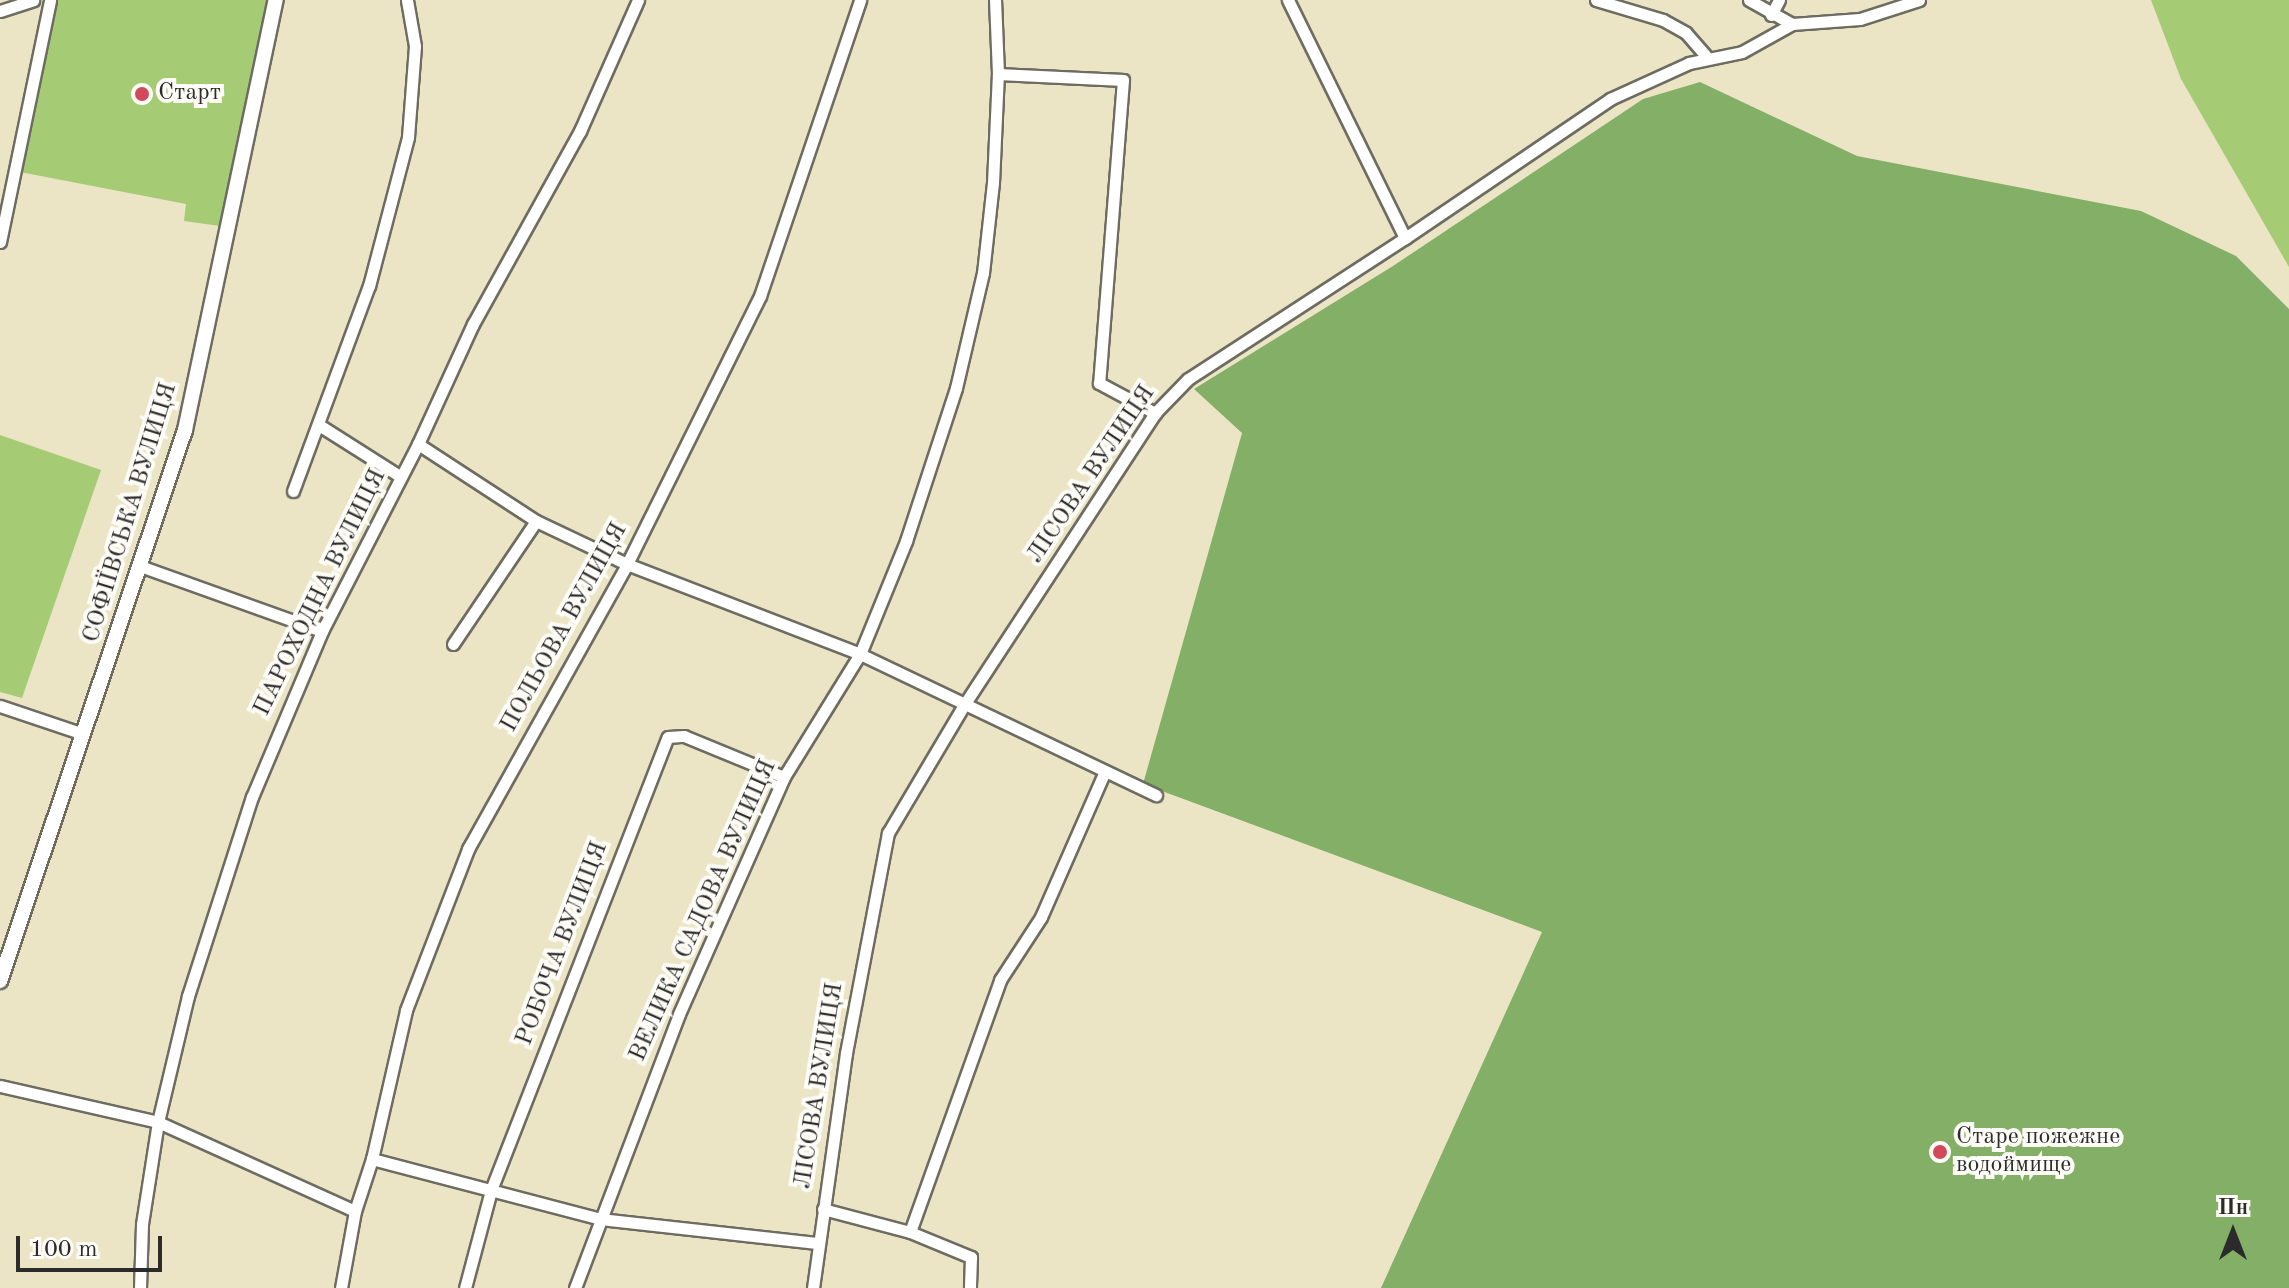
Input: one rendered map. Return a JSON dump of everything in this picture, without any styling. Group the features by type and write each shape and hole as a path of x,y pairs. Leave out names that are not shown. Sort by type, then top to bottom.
{"street":[{"path":"0,11 33,0"},
{"path":"0,242 50,0"},
{"name":"СОФІЇВСЬКА ВУЛИЦЯ","path":"0,981 185,430 276,0"},
{"path":"293,491 369,286 408,137 415,46 407,0"},
{"name":"ПАРОХОДНА ВУЛИЦЯ","path":"140,1288 142,1224 158,1122 188,996 252,797 322,631 418,444 473,324 580,131 638,0"},
{"name":"ПОЛЬОВА ВУЛИЦЯ","path":"341,1288 355,1211 372,1159 406,1010 468,849 627,564 760,296 860,0"},
{"name":"ВЕЛИКА САДОВА ВУЛИЦЯ","path":"575,1288 679,1014 784,777 860,654 906,541 959,374 983,273 993,183 998,74 995,0"},
{"path":"1288,0 1405,238"},
{"path":"1596,0 1663,20 1686,33 1706,56"},
{"path":"1749,0 1792,24"},
{"path":"1771,15 1779,0"},
{"name":"ЛІСОВА ВУЛИЦЯ","path":"813,1288 817,1243 868,927 888,833 964,705 1155,413 1188,379 1405,238 1610,99 1706,56 1742,52 1792,24 1860,19 1919,0"},
{"path":"998,74 1123,80 1099,383 1155,413"},
{"path":"319,425 401,477"},
{"path":"418,444 536,521 627,564 860,654 1156,795"},
{"path":"453,644 536,521"},
{"path":"140,566 322,631"},
{"path":"0,706 83,734"},
{"name":"РОБОЧА ВУЛИЦЯ","path":"465,1288 491,1190 668,737 684,736 784,777"},
{"path":"910,1232 1000,980 1041,917 1105,771"},
{"path":"0,1086 158,1122 355,1211"},
{"path":"372,1159 600,1219 817,1243"},
{"path":"823,1209 910,1232 971,1257 970,1288"}],"green space":[{"name":"Старт","path":"56,0 268,0 220,226 184,221 186,204 20,172"},
{"path":"2151,0 2289,0 2289,267 2181,79"},
{"path":"1700,82 1857,156 2141,211 2236,256 2289,309 2289,1288 1381,1288 1542,932 1143,784 1242,433 1194,389 1393,266 1643,99"},
{"path":"0,435 101,470 22,698 0,692"}],"place":[{"name":"Старт","path":"142,94"},
{"name":"Старе пожежне водоймище","path":"1940,1152"}]}
